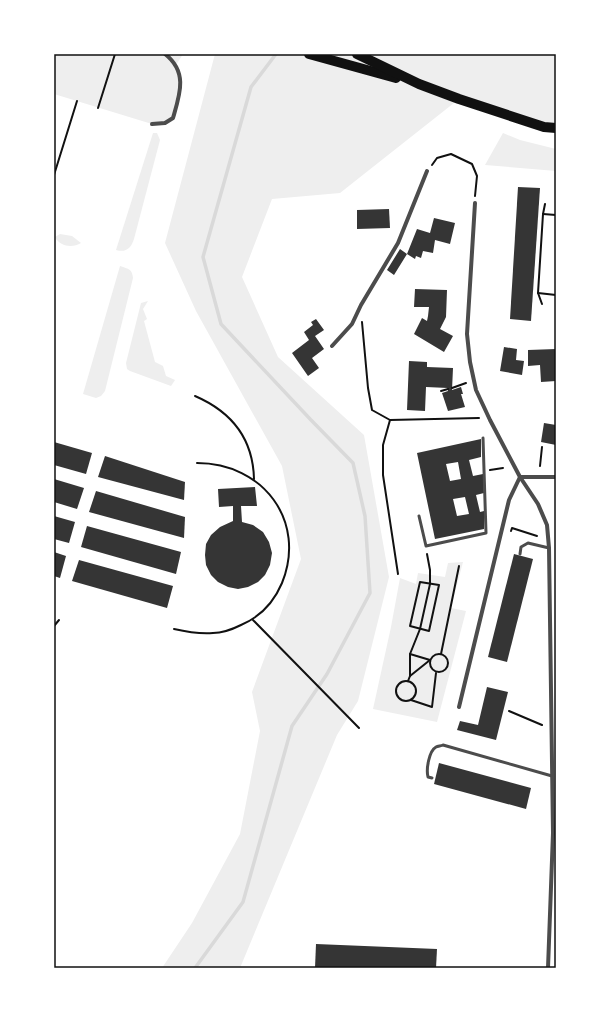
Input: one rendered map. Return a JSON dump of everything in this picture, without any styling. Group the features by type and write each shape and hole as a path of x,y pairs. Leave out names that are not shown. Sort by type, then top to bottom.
{"main road":[{"path":"309,54 419,84"},
{"path":"357,54 419,84 459,99 544,127 556,128"}],"street":[{"path":"152,124 165,123 174,118 180,90 180,76 176,65 165,54"},
{"path":"332,346 352,324 361,305 398,243 427,171"},
{"path":"475,203 467,334 470,362 476,390 520,477 538,504 547,525 549,548 554,833 548,968"},
{"path":"520,477 556,478"},
{"path":"459,707 509,500 520,477"}],"lane":[{"path":"419,516 426,546 486,533 483,438"},
{"path":"520,554 521,546 528,543 549,548"},
{"path":"432,778 428,777 427,772 432,752 436,747 443,745 552,776"}],"path":[{"path":"98,108 115,54"},
{"path":"54,176 77,101"},
{"path":"427,171 437,158 451,154 472,164 477,176 475,203"},
{"path":"542,304 538,293 543,214 545,204"},
{"path":"543,214 556,215"},
{"path":"538,293 556,295"},
{"path":"361,305 368,388 372,410 390,420 479,418"},
{"path":"452,388 466,383"},
{"path":"441,391 448,389"},
{"path":"195,396 209,402 226,414 239,428 248,446 253,465 254,479"},
{"path":"390,420 383,445 384,475 398,574"},
{"path":"540,466 542,447"},
{"path":"174,629 194,633 214,633 234,629 253,620 267,607 279,590 287,570 289,546 287,525 277,503 254,479 222,466 197,463"},
{"path":"485,472 503,468"},
{"path":"510,536 512,528 537,536"},
{"path":"408,681 410,676 410,654 420,629 430,584 430,570 426,546"},
{"path":"441,654 459,566"},
{"path":"420,582 439,585 429,631 420,629 410,626 420,582"},
{"path":"54,626 58,620"},
{"path":"253,620 359,728"},
{"path":"410,654 430,660"},
{"path":"410,676 434,655 441,654 447,658 448,666 443,672 436,673"},
{"path":"430,660 430,667 436,673"},
{"path":"411,700 416,693 414,686 408,681 401,682 396,688 397,696 404,701 411,700 432,707 436,673"},
{"path":"509,711 542,725"}],"shaded area":[{"path":"54,54 183,54 176,65 180,76 173,118 165,123 152,124 54,94"},
{"path":"215,54 556,54 556,128 459,99 340,193 272,199 242,277 278,357 364,435 389,577 358,701 337,735 240,968 162,968 192,923 240,834 260,731 252,692 301,559 282,466 196,311 165,243"},
{"path":"153,133 157,133 160,140 134,239 128,249 123,251 116,250"},
{"path":"503,133 520,140 556,149 556,171 485,165"},
{"path":"60,234 72,236 81,243 74,246 63,245 55,237"},
{"path":"120,266 130,270 133,278 105,391 101,396 96,398 83,394"},
{"path":"148,301 143,309 147,319 144,321 155,362 163,366 166,376 175,380 171,386 127,369 126,363 141,303"},
{"path":"463,562 451,608 466,611 437,722 373,709 400,578 416,584 418,573 445,577 448,563"}],"building":[{"path":"518,187 540,188 531,321 510,319"},
{"path":"389,209 390,228 357,229 357,210"},
{"path":"434,218 455,223 450,244 435,240 433,253 423,251 421,258 416,256 415,259 407,254 417,229 430,233"},
{"path":"400,249 407,254 394,275 387,270"},
{"path":"415,289 447,290 446,317 440,329 453,336 444,352 414,334 422,318 427,321 429,307 414,307"},
{"path":"316,319 324,330 315,336 324,349 312,358 319,368 308,376 292,353 309,340 304,332 313,325 311,322"},
{"path":"504,347 517,349 516,360 524,361 522,375 500,371"},
{"path":"556,349 556,381 541,382 540,365 528,366 528,350"},
{"path":"409,361 427,362 427,367 453,368 452,390 461,387 463,394 461,394 465,407 448,411 442,393 448,391 448,388 426,387 425,411 407,410"},
{"path":"544,423 556,425 556,445 541,442"},
{"path":"481,439 481,457 469,460 473,476 483,474 484,493 476,495 480,512 484,511 484,529 435,539 417,453","holes":["458,462 461,479 450,481 446,464","465,497 469,514 457,516 453,499"]},
{"path":"54,442 92,453 86,474 54,465"},
{"path":"105,456 185,482 184,500 98,477"},
{"path":"54,479 84,488 77,509 54,502"},
{"path":"255,487 257,506 241,506 242,522 253,525 263,532 269,542 272,553 270,565 265,575 258,582 248,587 238,589 228,587 218,582 211,575 206,565 206,544 211,535 220,527 233,521 233,506 219,507 218,489"},
{"path":"96,491 185,517 184,538 89,512"},
{"path":"54,516 75,522 69,543 54,539"},
{"path":"87,526 181,552 176,574 81,547"},
{"path":"54,552 66,556 60,578 54,576"},
{"path":"514,554 533,559 507,662 488,657"},
{"path":"79,560 173,586 167,608 72,581"},
{"path":"487,687 508,692 496,740 457,730 460,721 478,725"},
{"path":"439,763 531,788 526,809 434,784"},
{"path":"316,944 437,949 436,968 315,968"}],"waterway":[{"path":"195,968 243,902 292,726 327,674 370,593 365,516 353,463 221,324 203,257 251,87 276,54"}]}
